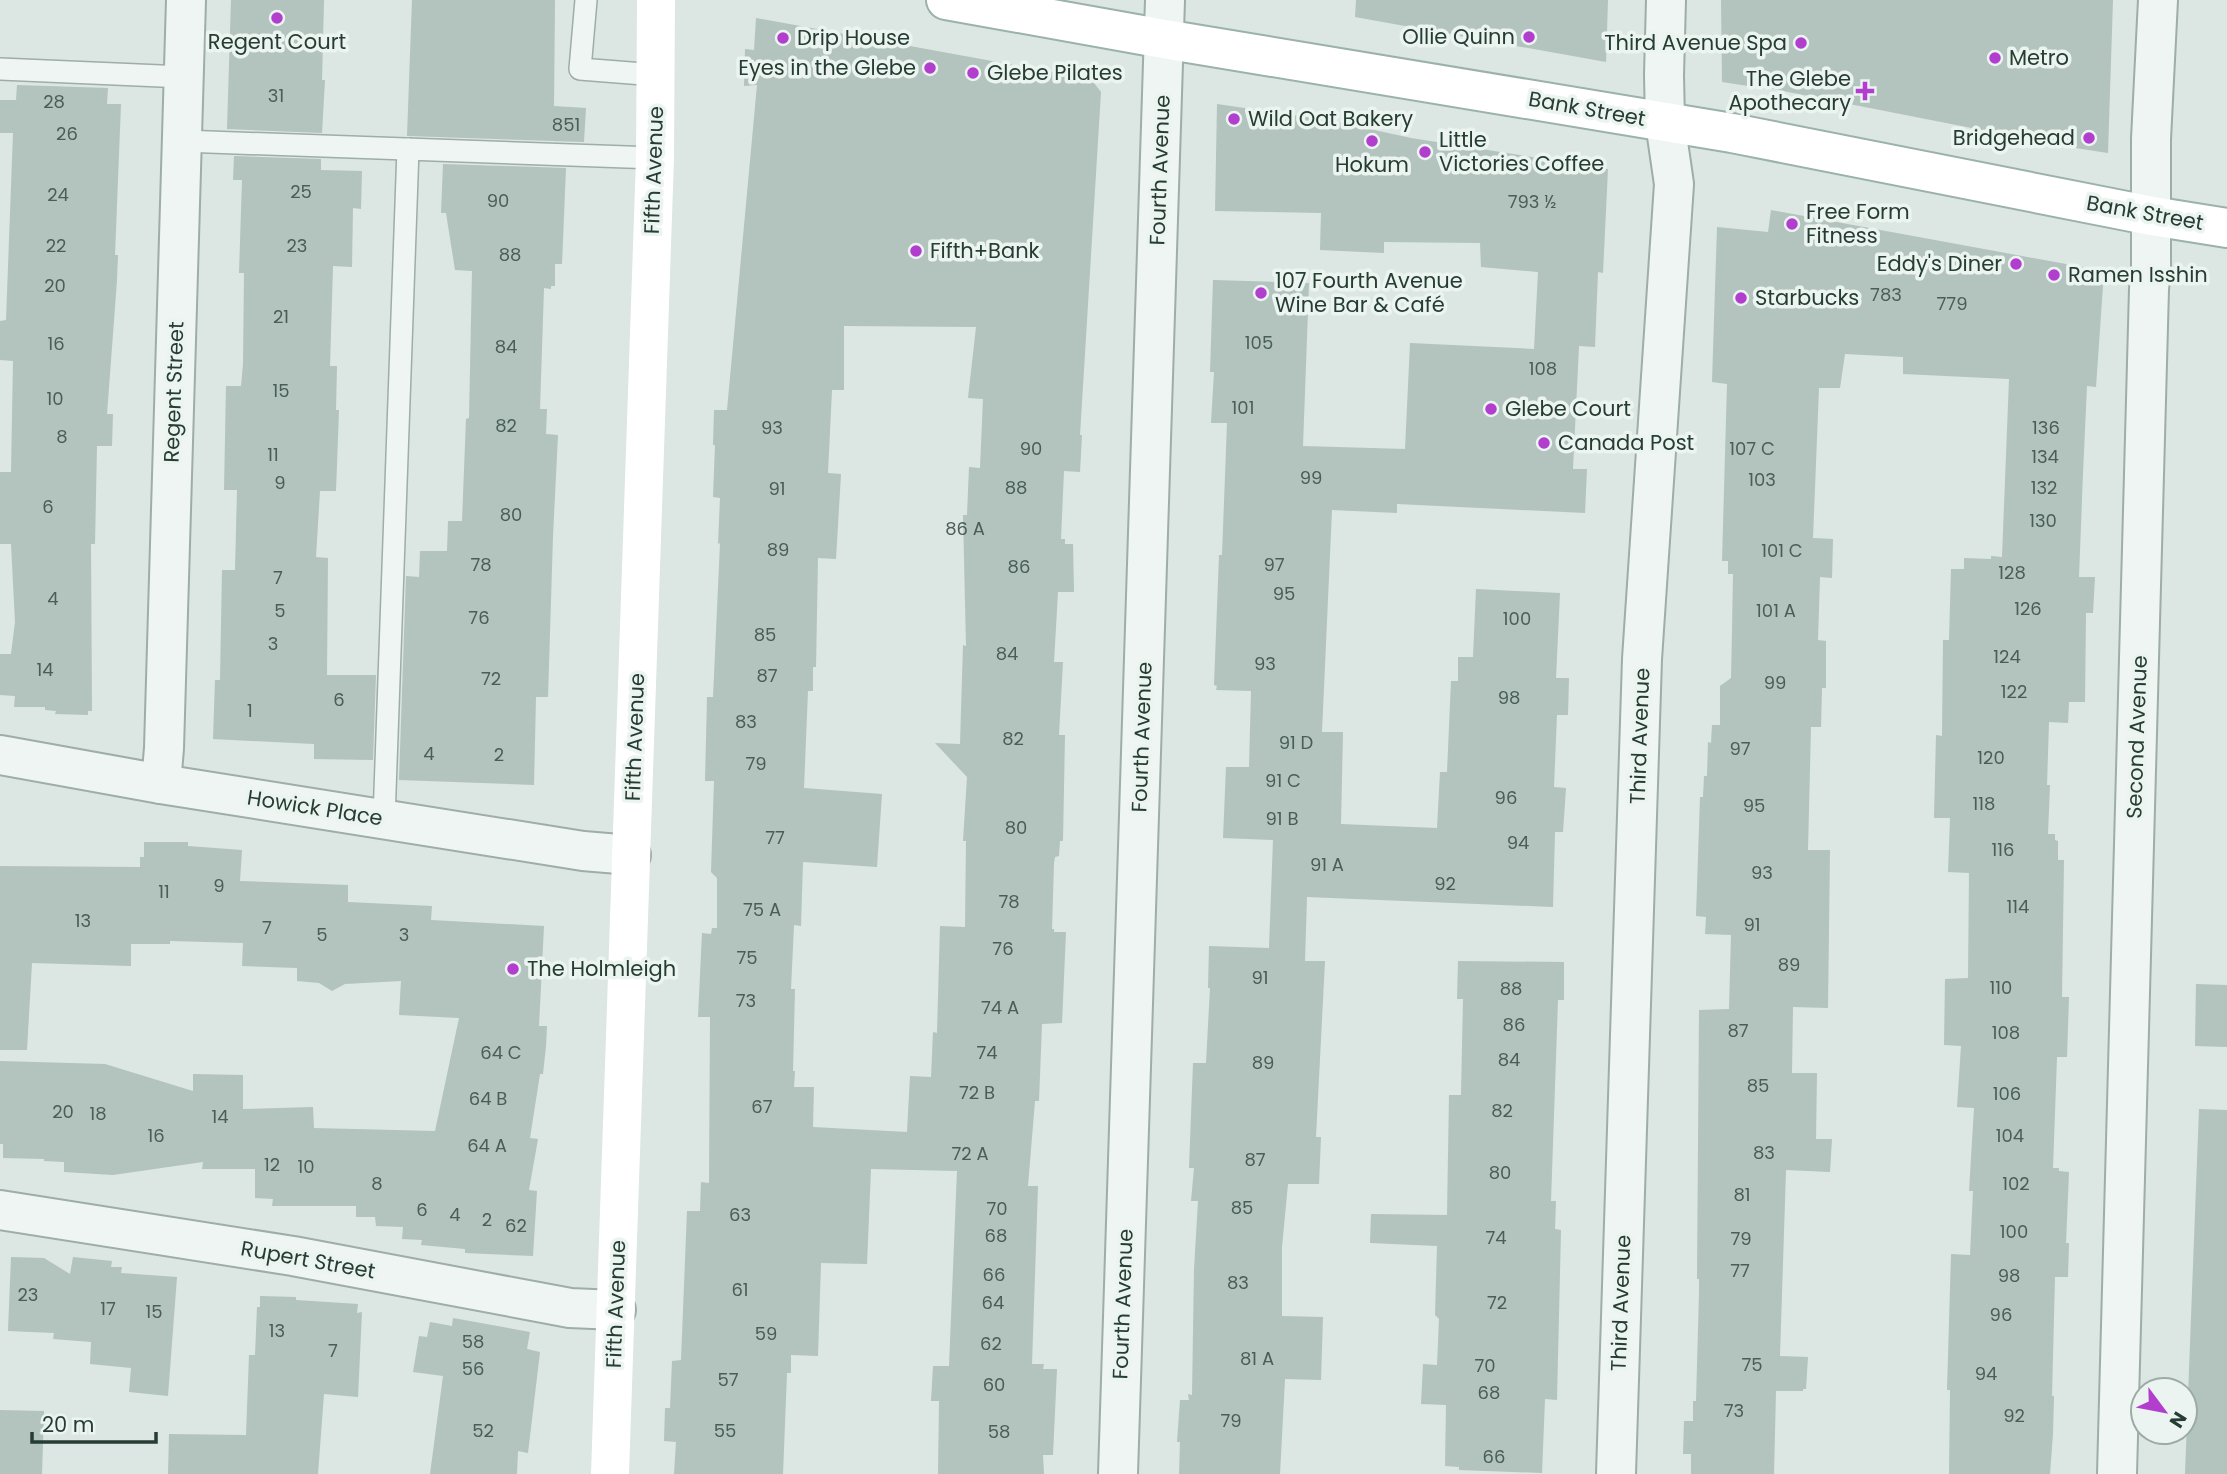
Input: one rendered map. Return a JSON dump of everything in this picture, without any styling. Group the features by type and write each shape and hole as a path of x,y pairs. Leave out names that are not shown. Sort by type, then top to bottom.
{"street":[{"name":"Regent Street","path":"161,784 186,0"},
{"name":"Fifth Avenue","path":"610,1474 655,158 642,74 656,0"},
{"name":"Bank Street","path":"946,0 1665,122 2152,216 2227,228"},
{"name":"Fourth Avenue","path":"1118,1474 1165,0"},
{"name":"Third Avenue","path":"1616,1474 1642,659 1674,184 1665,122 1666,0"},
{"name":"Second Avenue","path":"2117,1474 2152,216 2151,139 2158,0"},
{"name":"Howick Place","path":"0,755 161,784 583,851 631,855"},
{"name":"Rupert Street","path":"0,1210 293,1256 570,1308 616,1310"}],"lane":[{"path":"586,0 580,69 642,74"},
{"path":"0,69 184,77"},
{"path":"182,141 655,158"},
{"path":"384,819 408,149"}],"building":[{"path":"231,0 324,0 322,80 325,80 322,133 227,129"},
{"path":"412,0 555,0 554,106 586,108 584,142 407,136"},
{"path":"1356,0 1608,0 1606,62 1355,17"},
{"path":"1721,0 2113,0 2108,153 1768,88 1722,82"},
{"path":"756,18 1091,79 1101,92 1080,472 1064,471 1061,539 1065,539 1065,544 1073,544 1074,592 1058,592 1054,662 1063,662 1059,735 1065,735 1063,841 1060,841 1059,856 1055,857 1054,863 1052,929 1054,932 1066,932 1062,1023 1042,1024 1039,1101 1035,1101 1028,1186 1038,1186 1032,1364 1044,1364 1043,1369 1057,1369 1053,1455 1043,1455 1044,1474 938,1474 939,1401 931,1401 933,1366 949,1366 957,1171 871,1169 867,1264 821,1263 818,1356 791,1355 791,1373 787,1373 783,1474 674,1474 676,1442 664,1441 665,1408 670,1408 672,1361 681,1360 687,1211 700,1211 701,1182 709,1183 710,1017 698,1017 702,933 711,934 712,928 717,928 717,878 711,872 714,781 705,781 707,697 713,697 720,543 718,544 720,498 713,497 714,410 727,410 757,85 744,86 745,49 754,50","holes":["844,326 976,327 968,398 983,399 980,468 969,467 967,515 963,515 966,646 963,645 960,744 935,743 967,777 963,841 966,841 965,927 940,926 937,1033 933,1032 931,1077 910,1076 907,1132 813,1127 814,1087 794,1087 793,1071 795,989 791,989 794,925 801,926 803,862 877,867 882,794 804,788 808,691 813,691 813,667 816,667 818,558 836,559 841,474 828,473 832,390 844,390"]},
{"path":"17,85 108,88 107,104 121,104 115,255 118,255 117,280 107,414 113,414 112,446 97,446 95,544 91,544 92,711 88,711 88,715 55,714 56,711 45,710 45,707 14,707 15,696 0,695 0,654 11,654 15,622 11,544 0,544 0,472 11,472 13,361 0,360 0,321 6,320 13,133 0,133 0,100 16,100"},
{"path":"1217,104 1333,121 1411,138 1608,169 1603,273 1598,272 1595,347 1579,346 1573,469 1587,469 1585,513 1397,504 1397,513 1332,510 1322,732 1343,732 1341,824 1437,828 1440,772 1447,772 1451,681 1458,681 1458,657 1473,657 1476,589 1560,593 1556,678 1569,678 1568,715 1557,715 1554,787 1566,788 1563,832 1555,832 1553,907 1307,897 1305,961 1325,961 1316,1137 1321,1137 1319,1184 1288,1184 1282,1247 1282,1316 1323,1317 1321,1380 1285,1379 1280,1474 1179,1474 1180,1442 1177,1442 1180,1400 1189,1400 1188,1394 1192,1395 1198,1201 1191,1201 1194,1168 1189,1168 1193,1063 1206,1063 1209,946 1269,948 1273,840 1223,838 1226,767 1249,767 1251,691 1216,690 1217,686 1214,685 1227,423 1211,423 1214,372 1210,372 1213,280 1309,283 1303,446 1405,449 1410,343 1534,349 1538,272 1481,267 1480,243 1384,242 1384,253 1320,250 1321,213 1215,211"},
{"path":"234,156 321,159 321,170 362,171 361,209 353,208 352,267 333,266 330,366 337,366 336,410 339,410 336,491 320,491 316,557 328,558 327,675 376,675 373,760 314,759 314,744 213,739 215,680 220,680 222,570 235,570 237,490 224,490 226,386 241,386 243,364 244,273 239,273 242,180 233,180"},
{"path":"443,164 566,168 562,264 555,264 555,286 551,286 551,289 544,288 540,409 547,409 546,434 558,435 548,697 536,697 534,785 399,780 406,576 419,577 420,551 447,551 448,521 462,521 466,419 469,418 472,271 455,270 446,213 441,213"},
{"path":"1771,210 2104,271 2096,387 2087,386 2083,473 2079,577 2095,577 2093,613 2086,613 2085,702 2069,702 2068,723 2049,722 2048,834 2055,834 2055,840 2058,841 2058,860 2064,860 2062,997 2069,997 2067,1057 2057,1057 2053,1168 2069,1172 2066,1243 2069,1243 2068,1277 2055,1277 2050,1474 1949,1474 1950,1390 1947,1390 1951,1254 1970,1255 1973,1191 1969,1191 1974,1108 1957,1107 1961,1046 1944,1045 1945,979 1968,978 1969,873 1948,872 1950,818 1934,818 1936,735 1942,736 1943,640 1949,640 1951,569 1964,569 1964,558 2002,557 2009,379 1903,374 1903,357 1845,354 1840,388 1819,388 1813,538 1833,539 1832,578 1820,577 1818,640 1826,641 1826,688 1822,688 1821,727 1811,727 1808,850 1830,850 1828,1008 1793,1007 1792,1073 1817,1073 1816,1139 1832,1139 1830,1172 1786,1170 1780,1356 1808,1357 1806,1389 1776,1391 1774,1474 1691,1474 1691,1454 1683,1454 1684,1421 1693,1421 1693,1401 1696,1401 1699,1293 1699,1010 1729,1009 1731,935 1705,934 1706,917 1696,916 1700,797 1703,797 1704,776 1707,776 1708,742 1711,743 1712,725 1720,725 1720,686 1731,678 1733,574 1728,574 1728,561 1722,561 1727,384 1712,382 1717,227 1768,232"},
{"path":"144,842 188,842 188,846 242,850 240,881 348,885 348,902 432,906 431,920 544,926 539,1026 547,1026 546,1046 530,1138 538,1139 529,1190 537,1191 533,1256 465,1253 465,1249 421,1245 422,1240 402,1239 403,1227 376,1226 375,1217 356,1217 356,1206 272,1206 273,1199 255,1198 255,1169 202,1169 203,1162 113,1175 64,1172 64,1162 3,1158 3,1144 0,1144 0,1061 105,1064 193,1091 193,1074 243,1075 243,1109 313,1107 314,1128 435,1131 459,1018 399,1015 401,981 345,984 332,991 319,983 297,981 297,968 242,966 243,943 170,941 170,944 131,944 131,966 32,963 27,1050 0,1050 0,866 140,867 140,857 144,857"},
{"path":"1458,961 1564,962 1564,1000 1558,1000 1551,1201 1556,1201 1555,1229 1561,1230 1557,1400 1545,1399 1542,1473 1459,1470 1459,1467 1445,1466 1446,1405 1421,1404 1423,1364 1437,1365 1437,1246 1370,1243 1371,1214 1447,1215 1449,1095 1461,1095 1463,999 1457,999"},
{"path":"2196,984 2227,985 2227,1047 2195,1046"},
{"path":"2199,1109 2227,1110 2227,1474 2185,1474 2186,1446 2199,1446 2199,1376 2189,1376"},
{"path":"11,1257 44,1258 70,1274 73,1257 112,1261 111,1267 122,1267 121,1273 177,1277 168,1396 129,1392 131,1368 90,1364 91,1342 53,1339 54,1333 8,1331"},
{"path":"260,1296 358,1304 357,1313 362,1312 358,1397 324,1394 318,1474 168,1474 169,1434 246,1435 249,1355 255,1355"},
{"path":"453,1318 530,1332 527,1349 540,1352 528,1453 518,1451 517,1474 430,1474 443,1376 413,1372 419,1336 427,1337 430,1322 452,1326"},
{"path":"0,1410 44,1411 42,1474 0,1474"}],"place":[{"name":"Regent Court","path":"277,18"},
{"name":"Ollie Quinn","path":"1529,37"},
{"name":"Drip House","path":"783,38"},
{"name":"Third Avenue Spa","path":"1801,43"},
{"name":"Metro","path":"1995,58"},
{"name":"Eyes in the Glebe","path":"930,68"},
{"name":"Glebe Pilates","path":"973,73"},
{"name":"The Glebe Apothecary","path":"1865,91"},
{"name":"Wild Oat Bakery","path":"1234,119"},
{"name":"Bridgehead","path":"2089,138"},
{"name":"Hokum","path":"1372,141"},
{"name":"Little Victories Coffee","path":"1425,152"},
{"name":"Free Form Fitness","path":"1792,224"},
{"name":"Fifth+Bank","path":"916,251"},
{"name":"Eddy's Diner","path":"2016,264"},
{"name":"Ramen Isshin","path":"2054,275"},
{"name":"107 Fourth Avenue Wine Bar & Café","path":"1261,293"},
{"name":"Starbucks","path":"1741,298"},
{"name":"Glebe Court","path":"1491,409"},
{"name":"Canada Post","path":"1544,443"},
{"name":"The Holmleigh","path":"513,969"}]}
